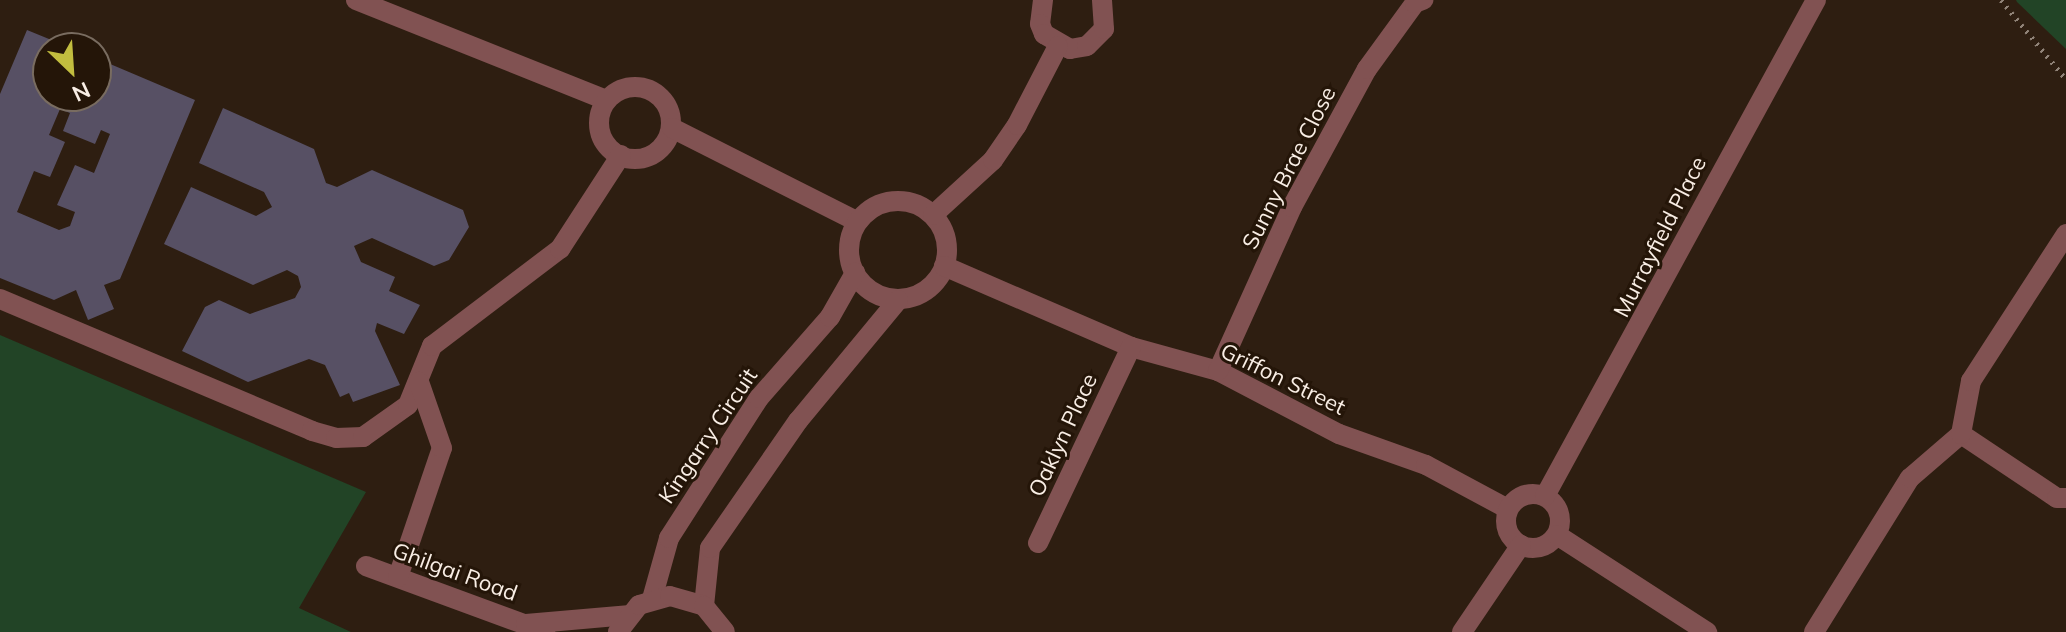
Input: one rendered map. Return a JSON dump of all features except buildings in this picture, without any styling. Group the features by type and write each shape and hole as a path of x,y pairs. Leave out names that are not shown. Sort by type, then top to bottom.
{"street":[{"path":"356,0 604,99"},
{"path":"1043,0 1040,24 1058,46"},
{"path":"1058,46 1087,46 1097,39 1106,17 1102,0"},
{"name":"Sunny Brae Close","path":"1218,371 1292,207 1367,69 1415,3 1423,0"},
{"name":"Murrayfield Place","path":"1545,496 1816,0"},
{"path":"933,215 993,160 1058,46"},
{"path":"640,87 665,101 672,128 658,153 631,161 606,146 599,119 604,99 620,89 640,87"},
{"path":"672,128 858,222"},
{"path":"0,299 336,438 363,437 388,423 408,405 432,346 560,249 621,155"},
{"path":"704,606 710,548 798,421 898,300 922,292 944,266 947,247 933,215 906,201 889,202 869,210 858,222 849,252 855,273 866,287 898,300"},
{"path":"1814,632 1910,478 1961,434 1971,381 2066,234"},
{"name":"Griffon Street","path":"944,266 1131,347 1218,371 1339,434 1426,465 1508,509"},
{"name":"Kingarry Circuit","path":"652,599 669,538 759,398 830,317 855,273"},
{"name":"Oaklyn Place","path":"1038,543 1131,347"},
{"path":"398,577 442,448 419,382"},
{"path":"1961,434 2057,498 2066,498"},
{"path":"1524,495 1545,496 1560,513 1557,535 1541,547 1521,545 1509,534 1508,509 1524,495"},
{"path":"1557,535 1707,632"},
{"path":"1462,632 1521,545"},
{"name":"Ghilgai Road","path":"366,566 536,628"},
{"path":"536,628 623,623 652,599 670,596 704,606 725,632"}],"path":[{"path":"2001,0 2066,79"}],"green space":[{"path":"2066,0 2066,49 2017,2"},
{"path":"0,335 366,492 299,608 351,632 0,632"}]}
